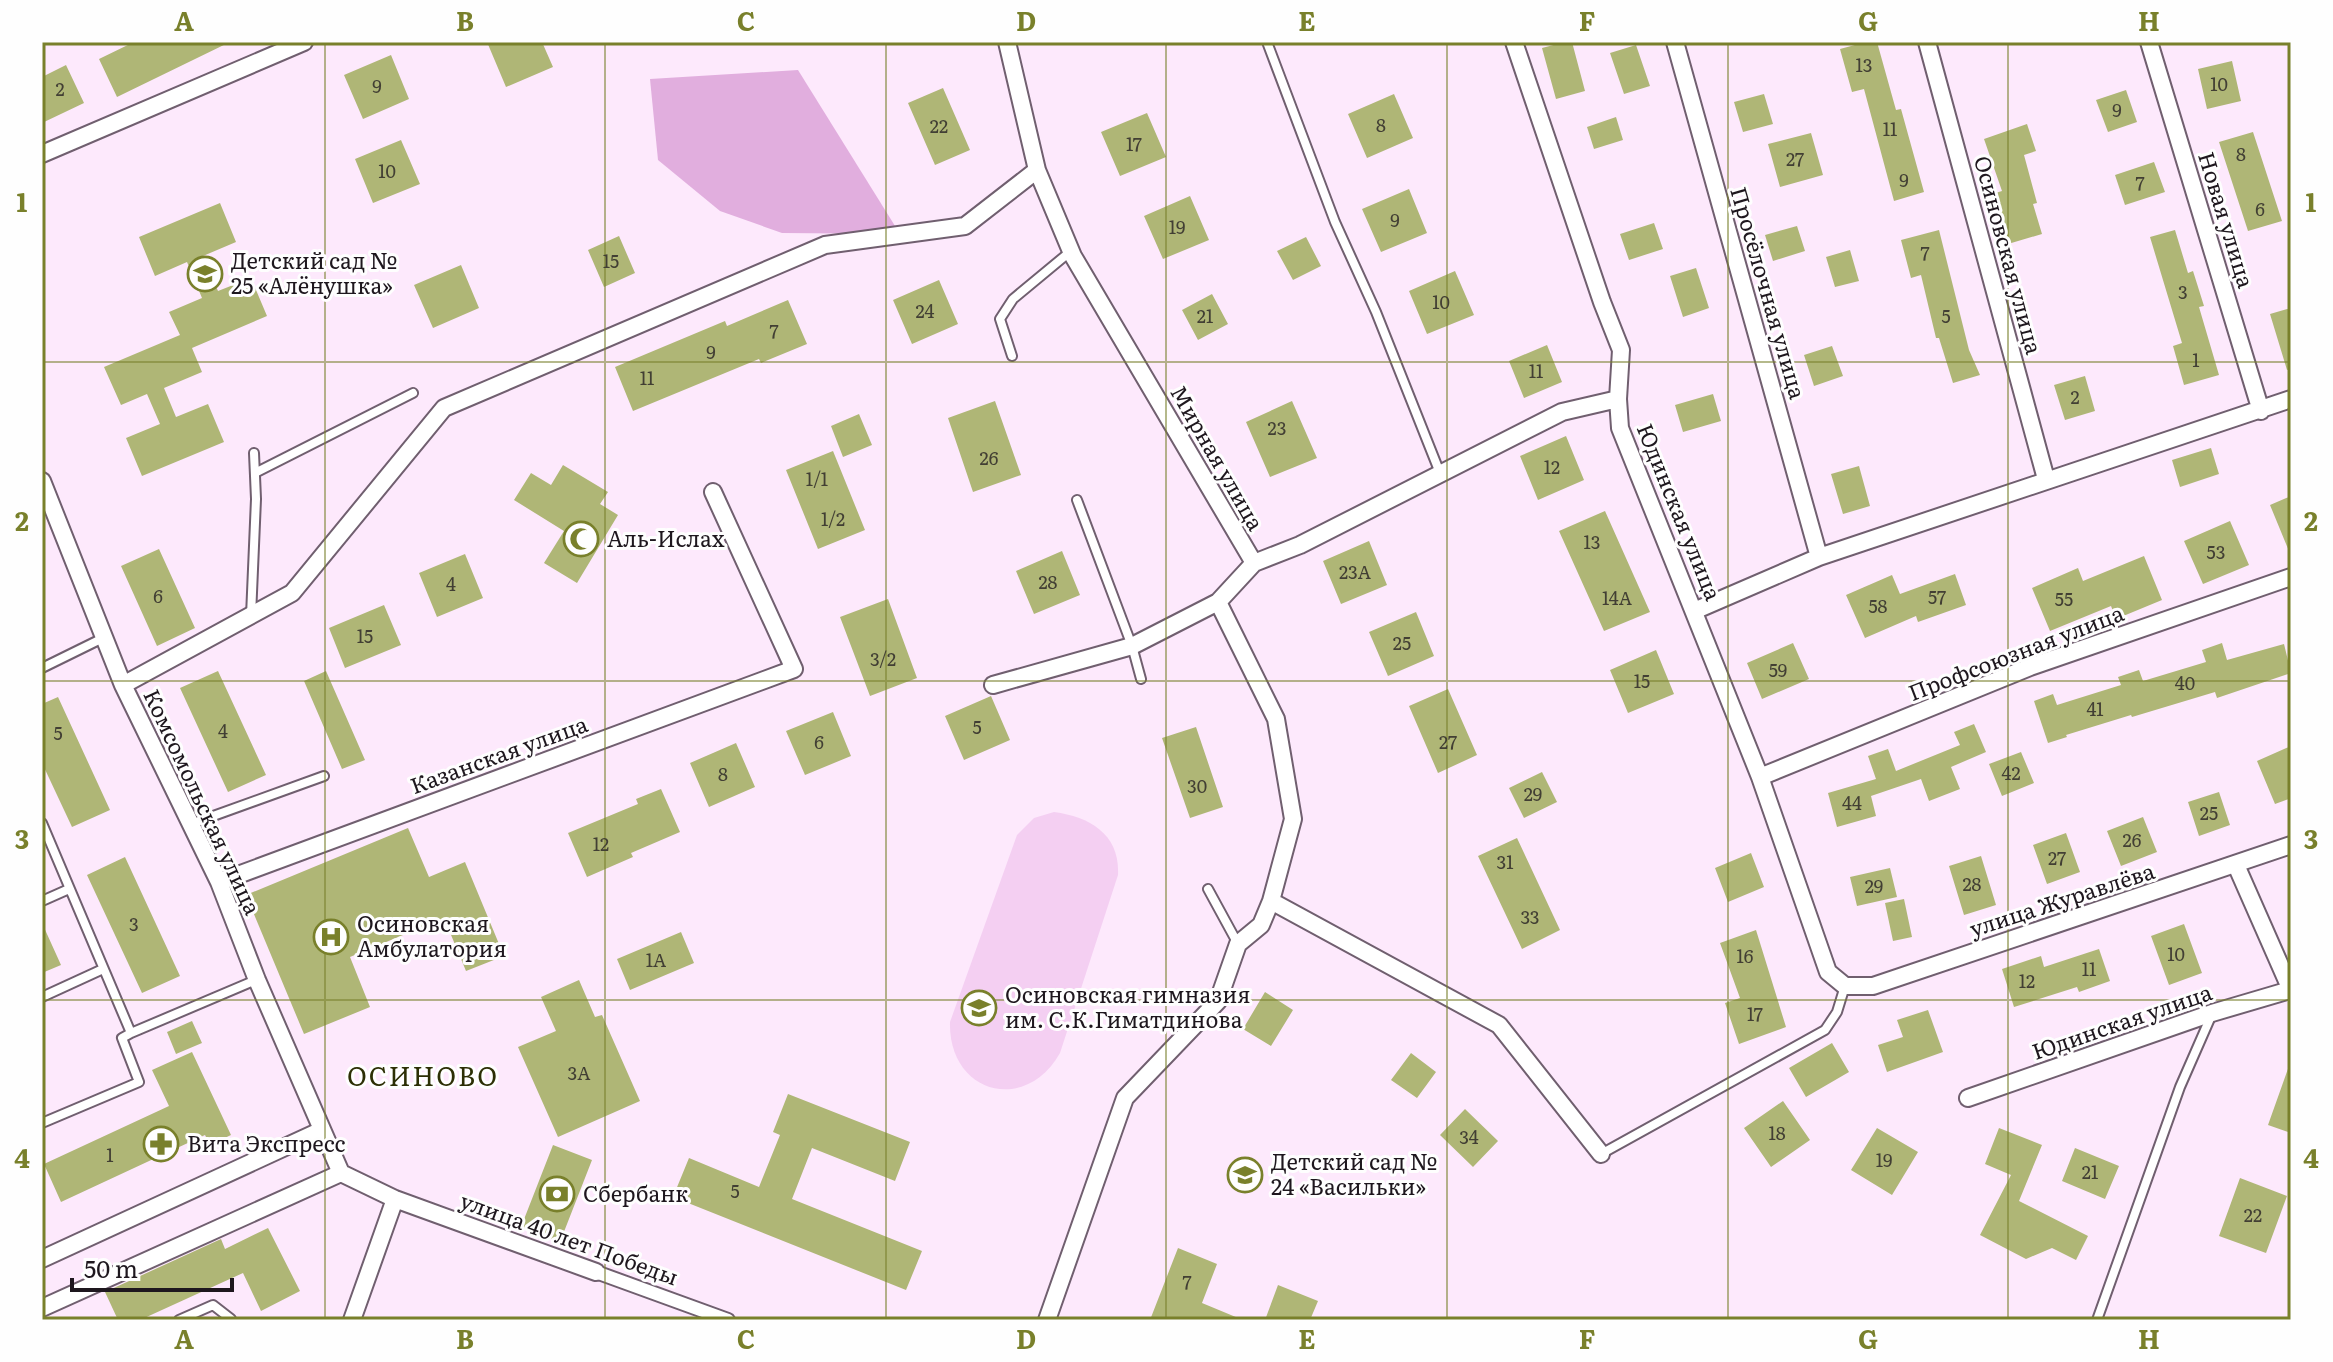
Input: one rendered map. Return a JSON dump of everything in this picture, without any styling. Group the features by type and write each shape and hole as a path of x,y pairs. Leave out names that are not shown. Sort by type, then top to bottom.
{"street":[{"path":"42,154 304,42"},
{"name":"Мирная улица","path":"1007,42 1037,170 1071,251 1254,563 1218,602"},
{"name":"Юдинская улица","path":"1514,42 1621,350 1620,428 1760,777 1828,972 1845,986"},
{"name":"Просёлочная улица","path":"1675,42 1819,557"},
{"name":"Осиновская улица","path":"1927,42 2046,479"},
{"name":"Новая улица","path":"2149,42 2261,411"},
{"path":"123,685 292,593 444,408 825,245 965,226 1037,170"},
{"path":"1254,563 1300,545 1562,412 1618,399"},
{"path":"1694,611 1819,557 2291,399"},
{"name":"Комсомольская улица","path":"42,481 123,685 219,882 257,980 341,1173"},
{"name":"Казанская улица","path":"219,882 794,669 713,492"},
{"name":"Профсоюзная улица","path":"1760,777 2030,667 2291,577"},
{"path":"993,685 1132,646 1218,602 1276,719 1293,819 1271,901 1261,925 1238,944 1218,1001 1125,1098 1047,1320"},
{"name":"улица Журавлёва","path":"1845,986 1873,986 2291,845"},
{"path":"2236,865 2290,990"},
{"path":"1271,901 1499,1025 1601,1154"},
{"name":"Юдинская улица","path":"1968,1098 2212,1013 2290,990"},
{"path":"42,1259 322,1130"},
{"path":"42,1308 341,1173 395,1199 352,1320"},
{"name":"улица 40 лет Победы","path":"395,1199 728,1320"}],"lane":[{"path":"1267,42 1335,222 1376,312 1440,473"},
{"path":"1012,356 1000,319 1013,299 1071,251"},
{"path":"255,473 413,393"},
{"path":"251,616 256,499 254,453"},
{"path":"1077,500 1132,646 1141,679"},
{"path":"42,668 103,638"},
{"path":"191,824 324,776"},
{"path":"42,823 131,1033"},
{"path":"42,901 69,889"},
{"path":"1208,889 1238,944"},
{"path":"42,997 103,969"},
{"path":"42,1123 139,1082 122,1038 257,980"},
{"path":"1601,1154 1825,1030 1837,1012 1845,986"},
{"path":"2097,1320 2180,1087 2212,1013"},
{"path":"179,1320 213,1305 232,1320"}],"shaded area":[{"path":"798,70 900,234 782,233 720,211 658,160 650,79"},
{"path":"1054,812 1080,818 1101,830 1114,849 1118,875 1060,1053 1045,1072 1028,1084 1009,1089 991,1087 975,1079 961,1066 953,1046 950,1022 1017,835 1034,818"}],"building":[{"path":"134,42 230,42 117,97 99,59"},
{"path":"487,42 542,42 553,67 506,87"},
{"path":"1572,42 1585,91 1556,99 1542,48"},
{"path":"1877,42 1896,110 1901,109 1924,192 1894,201 1864,89 1852,92 1840,49"},
{"path":"1636,45 1650,86 1624,94 1610,53"},
{"path":"391,55 409,99 363,119 344,75"},
{"path":"2232,61 2241,101 2207,109 2198,69"},
{"path":"66,65 84,103 42,123 42,77"},
{"path":"943,88 970,150 935,165 908,103"},
{"path":"2126,90 2137,122 2108,132 2096,100"},
{"path":"1394,94 1413,138 1367,158 1348,114"},
{"path":"1764,94 1773,124 1743,132 1734,102"},
{"path":"1147,113 1166,157 1120,176 1101,132"},
{"path":"1616,117 1623,140 1594,149 1587,127"},
{"path":"2027,124 2036,151 2024,155 2042,234 2008,244 1999,213 1994,214 1989,195 2002,191 1984,139"},
{"path":"2253,132 2282,221 2248,231 2219,142"},
{"path":"1811,133 1823,175 1780,187 1768,144"},
{"path":"401,140 420,184 373,203 355,159"},
{"path":"2154,162 2165,192 2125,205 2115,175"},
{"path":"1409,189 1427,233 1381,252 1362,209"},
{"path":"1190,196 1209,240 1163,259 1144,216"},
{"path":"220,203 236,242 203,256 218,291 251,278 267,316 192,348 202,372 164,388 176,417 208,404 224,442 142,476 126,438 160,424 147,394 121,405 104,367 180,335 169,312 202,298 187,262 155,276 139,237"},
{"path":"1654,223 1663,249 1629,260 1620,234"},
{"path":"1797,226 1805,251 1773,261 1765,235"},
{"path":"1939,230 1969,350 1980,375 1953,383 1939,338 1936,338 1921,275 1911,278 1901,240"},
{"path":"2175,230 2188,273 2193,271 2204,306 2199,307 2219,375 2184,385 2173,346 2182,343 2150,237"},
{"path":"619,236 635,273 604,287 588,250"},
{"path":"1306,237 1321,266 1293,280 1277,251"},
{"path":"1850,250 1859,281 1835,287 1826,257"},
{"path":"461,265 479,308 433,328 414,285"},
{"path":"1696,268 1709,308 1683,317 1670,276"},
{"path":"1455,271 1474,315 1427,334 1409,291"},
{"path":"939,280 958,324 912,344 893,300"},
{"path":"1212,294 1228,324 1198,340 1182,310"},
{"path":"788,300 807,344 761,363 759,359 633,411 615,367 725,321 727,326"},
{"path":"2291,308 2291,369 2287,370 2270,314"},
{"path":"1547,345 1562,382 1524,398 1509,361"},
{"path":"1832,346 1843,376 1814,386 1804,355"},
{"path":"2085,376 2095,411 2065,420 2054,385"},
{"path":"1713,394 1721,421 1683,432 1675,405"},
{"path":"995,401 1021,475 973,492 948,418"},
{"path":"1292,401 1317,458 1270,477 1246,422"},
{"path":"859,414 872,445 843,457 831,426"},
{"path":"1566,436 1584,480 1538,500 1520,456"},
{"path":"2211,448 2219,474 2180,487 2172,460"},
{"path":"833,451 865,530 818,549 786,470"},
{"name":"Аль-Ислах","path":"563,465 608,492 600,504 618,515 577,583 544,563 564,531 514,500 531,473 551,485"},
{"path":"1859,466 1870,506 1843,514 1831,474"},
{"path":"2291,496 2291,556 2270,505"},
{"path":"1605,511 1650,612 1604,631 1559,531"},
{"path":"2230,521 2249,565 2203,584 2184,541"},
{"path":"1369,541 1387,585 1341,604 1323,561"},
{"path":"159,549 195,628 157,646 121,566"},
{"path":"1062,551 1080,595 1034,614 1016,571"},
{"path":"465,554 483,598 437,617 419,573"},
{"path":"2144,556 2162,600 2116,619 2111,606 2050,631 2032,588 2078,568 2083,581"},
{"path":"1955,574 1966,605 1918,622 1916,616 1865,638 1846,595 1892,575 1900,594"},
{"path":"888,599 917,678 870,696 840,617"},
{"path":"384,605 401,645 345,668 329,628"},
{"path":"1416,612 1434,656 1388,676 1369,632"},
{"path":"1793,643 1809,679 1762,699 1747,663"},
{"path":"2222,643 2227,660 2284,644 2291,673 2217,698 2215,692 2131,715 2048,743 2034,701 2053,694 2057,705 2121,685 2118,677 2139,670 2143,681 2206,662 2202,650"},
{"path":"1656,650 1674,694 1628,713 1610,670"},
{"path":"218,671 266,775 228,792 180,688"},
{"path":"326,671 365,760 342,769 304,681"},
{"path":"1448,689 1477,755 1438,773 1409,706"},
{"path":"991,696 1010,740 964,760 945,716"},
{"path":"58,697 110,810 72,827 42,763 42,704"},
{"path":"833,712 851,756 805,775 786,731"},
{"path":"1974,724 1986,752 1951,767 1960,789 1929,801 1921,779 1871,796 1876,816 1837,827 1828,793 1876,779 1868,756 1888,749 1896,771 1960,745 1954,732"},
{"path":"1196,727 1223,807 1190,818 1162,738"},
{"path":"736,743 755,787 709,807 690,763"},
{"path":"2291,746 2291,798 2275,804 2257,761"},
{"path":"2021,752 2034,783 2002,796 1989,764"},
{"path":"1542,772 1557,802 1524,818 1509,788"},
{"path":"661,789 680,832 631,853 633,857 587,877 568,833 638,804 636,799"},
{"path":"2219,792 2230,825 2199,836 2188,802"},
{"path":"2143,817 2157,852 2121,866 2107,831"},
{"name":"Осиновская Амбулатория","path":"408,828 429,877 465,862 504,956 466,971 444,918 350,957 370,1007 304,1034 246,895"},
{"path":"2066,833 2080,872 2047,884 2033,845"},
{"path":"1517,838 1560,930 1522,949 1478,856"},
{"path":"1751,853 1764,887 1728,902 1715,868"},
{"path":"1981,856 1996,905 1964,915 1949,866"},
{"path":"125,857 180,976 142,993 87,875"},
{"path":"1890,868 1897,897 1857,906 1850,877"},
{"path":"1904,899 1912,937 1893,941 1885,903"},
{"path":"42,923 61,965 42,973"},
{"path":"2184,924 2202,973 2169,985 2151,936"},
{"path":"1756,930 1786,1027 1739,1044 1725,1003 1740,998 1720,943"},
{"path":"681,932 694,963 630,990 617,959"},
{"path":"2099,949 2110,981 2079,992 2077,987 2014,1007 2002,969 2041,956 2044,967"},
{"path":"579,980 595,1017 602,1015 640,1101 558,1137 518,1047 556,1031 541,997"},
{"path":"1265,992 1293,1010 1271,1046 1243,1029"},
{"path":"1928,1010 1943,1052 1887,1072 1878,1045 1903,1037 1897,1020"},
{"path":"192,1021 202,1043 176,1054 167,1032"},
{"path":"1832,1043 1849,1072 1806,1097 1789,1068"},
{"path":"192,1052 231,1135 210,1145 205,1135 61,1202 44,1164 169,1106 152,1070"},
{"path":"1411,1053 1436,1072 1417,1098 1391,1080"},
{"path":"2291,1067 2291,1133 2268,1125"},
{"path":"788,1094 910,1142 895,1181 812,1148 792,1199 922,1251 906,1290 673,1197 689,1158 759,1187 780,1135 773,1132"},
{"path":"1783,1101 1810,1140 1771,1167 1744,1128"},
{"path":"1465,1109 1498,1141 1473,1167 1440,1135"},
{"path":"1877,1128 1918,1152 1892,1195 1851,1170"},
{"path":"1999,1128 2042,1145 2019,1201 2088,1236 2076,1260 2052,1248 2026,1259 1980,1235 2011,1175 1985,1164"},
{"path":"553,1145 592,1160 560,1242 521,1227"},
{"path":"2075,1148 2119,1166 2105,1199 2062,1181"},
{"path":"2240,1178 2287,1196 2266,1253 2219,1236"},
{"path":"268,1228 300,1291 261,1311 243,1273 140,1320 118,1320 105,1292 221,1239 225,1249"},
{"path":"1178,1248 1217,1264 1202,1303 1243,1320 1150,1320"},
{"path":"1278,1285 1318,1301 1310,1320 1265,1320"}],"place":[{"name":"Детский сад № 25 «Алёнушка»","path":"205,274"},
{"name":"Аль-Ислах","path":"581,539"},
{"name":"Осиновская Амбулатория","path":"331,937"},
{"name":"Осиновская гимназия им. С.К.Гиматдинова","path":"979,1008"},
{"name":"Вита Экспресс","path":"161,1144"},
{"name":"Детский сад № 24 «Васильки»","path":"1245,1175"},
{"name":"Сбербанк","path":"557,1194"}],"district":[{"name":"ОСИНОВО","path":"423,1077"}]}
